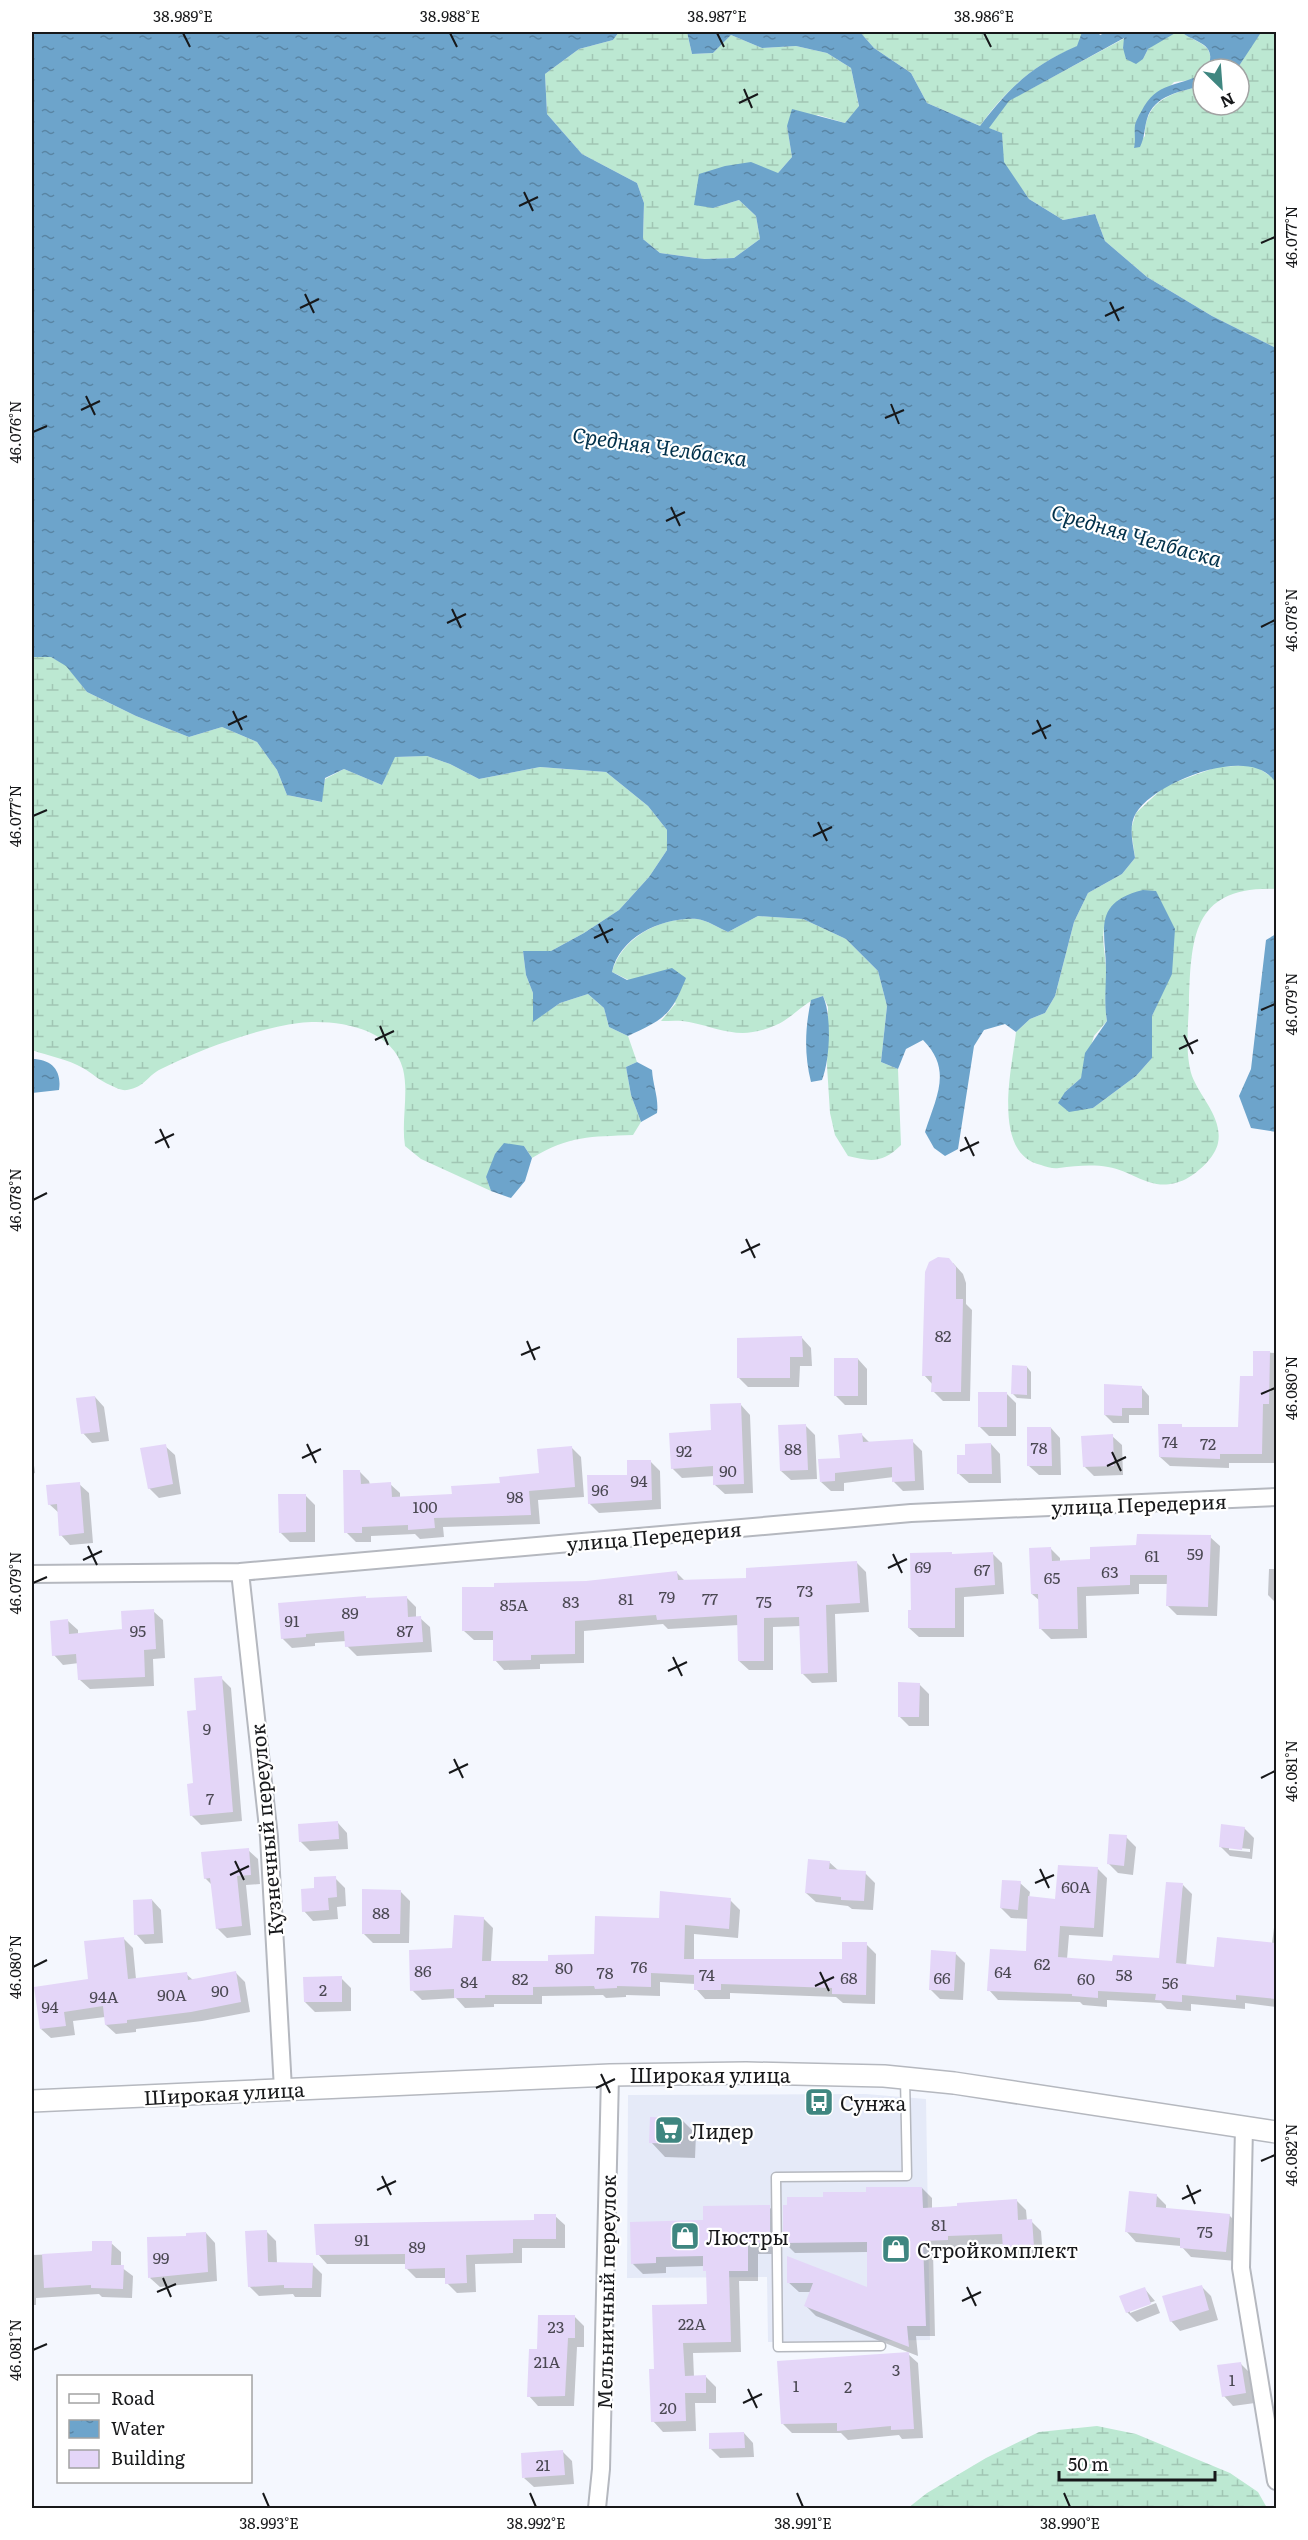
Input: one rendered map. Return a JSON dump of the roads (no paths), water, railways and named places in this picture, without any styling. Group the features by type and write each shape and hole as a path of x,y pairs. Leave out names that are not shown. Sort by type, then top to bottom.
{"street":[{"name":"улица Передерия","path":"32,1574 240,1572 911,1513 1276,1497"},
{"name":"Кузнечный переулок","path":"240,1572 269,1838 283,2090"},
{"name":"Широкая улица","path":"32,2101 610,2074 746,2073 905,2078 954,2083 1276,2132"},
{"name":"Мельничный переулок","path":"597,2508 601,2469 610,2074"},
{"path":"1244,2127 1241,2268 1276,2481"}],"lane":[{"path":"881,2346 778,2347 776,2177 907,2176 905,2078"}],"water":[{"name":"Средняя Челбаска","path":"32,32 619,32 613,40 579,49 545,74 547,114 582,154 637,183 644,203 643,239 660,253 704,259 734,258 760,239 756,216 739,200 713,208 694,205 699,174 725,166 751,162 778,173 792,157 787,126 792,109 845,123 859,106 851,68 827,53 796,46 762,48 731,35 713,53 692,54 687,32 860,32 874,48 911,73 927,103 980,126 1001,100 1023,79 1047,61 1077,46 1082,32 1098,32 1100,35 1107,32 1177,32 1148,49 1143,59 1136,64 1126,59 1123,48 1124,38 1009,101 989,128 1002,133 1004,162 1029,199 1063,220 1095,214 1105,241 1147,277 1212,316 1276,348 1276,784 1265,772 1248,766 1227,766 1205,771 1163,789 1136,813 1132,824 1135,858 1122,874 1088,893 1074,922 1055,996 1045,1013 1030,1019 1016,1032 1005,1024 984,1030 974,1046 958,1149 945,1156 934,1148 925,1132 937,1095 940,1073 938,1062 932,1051 923,1040 906,1049 898,1069 881,1062 887,1006 878,971 846,939 803,919 758,916 728,932 709,922 684,919 657,925 633,939 617,959 612,972 627,980 672,968 686,978 676,1001 665,1015 628,1036 609,1027 604,1008 588,994 560,1003 533,1022 533,993 526,975 523,951 551,951 619,910 649,877 667,850 667,830 648,806 606,772 540,767 479,779 450,764 427,756 395,757 382,785 344,769 325,778 322,802 287,795 277,770 257,742 222,727 189,737 136,716 87,692 66,666 51,657 32,657"},
{"path":"1181,32 1260,32 1245,57 1210,57 1204,45"},
{"path":"1191,79 1191,89 1169,95 1156,104 1147,119 1140,147 1134,148 1135,125 1138,116 1154,95 1169,86"},
{"path":"1143,890 1156,891 1175,929 1172,974 1152,1016 1152,1058 1136,1076 1093,1108 1069,1112 1058,1103 1065,1092 1081,1078 1085,1053 1107,1021 1104,931 1108,911 1126,896"},
{"path":"1276,934 1276,1132 1251,1128 1239,1096 1251,1069 1266,940"},
{"path":"823,996 829,1026 827,1061 822,1080 811,1082 806,1051 807,1021 811,1000"},
{"path":"32,1059 45,1061 54,1067 59,1077 59,1090 32,1093"},
{"path":"637,1062 652,1070 657,1102 657,1113 641,1122 631,1095 626,1067"},
{"path":"504,1143 524,1146 532,1158 525,1181 511,1198 491,1191 486,1177 495,1154"}],"place":[{"name":"Сунжа","path":"819,2102"},
{"name":"Лидер","path":"669,2130"},
{"name":"Люстры","path":"685,2236"},
{"name":"Стройкомплект","path":"896,2249"}]}
